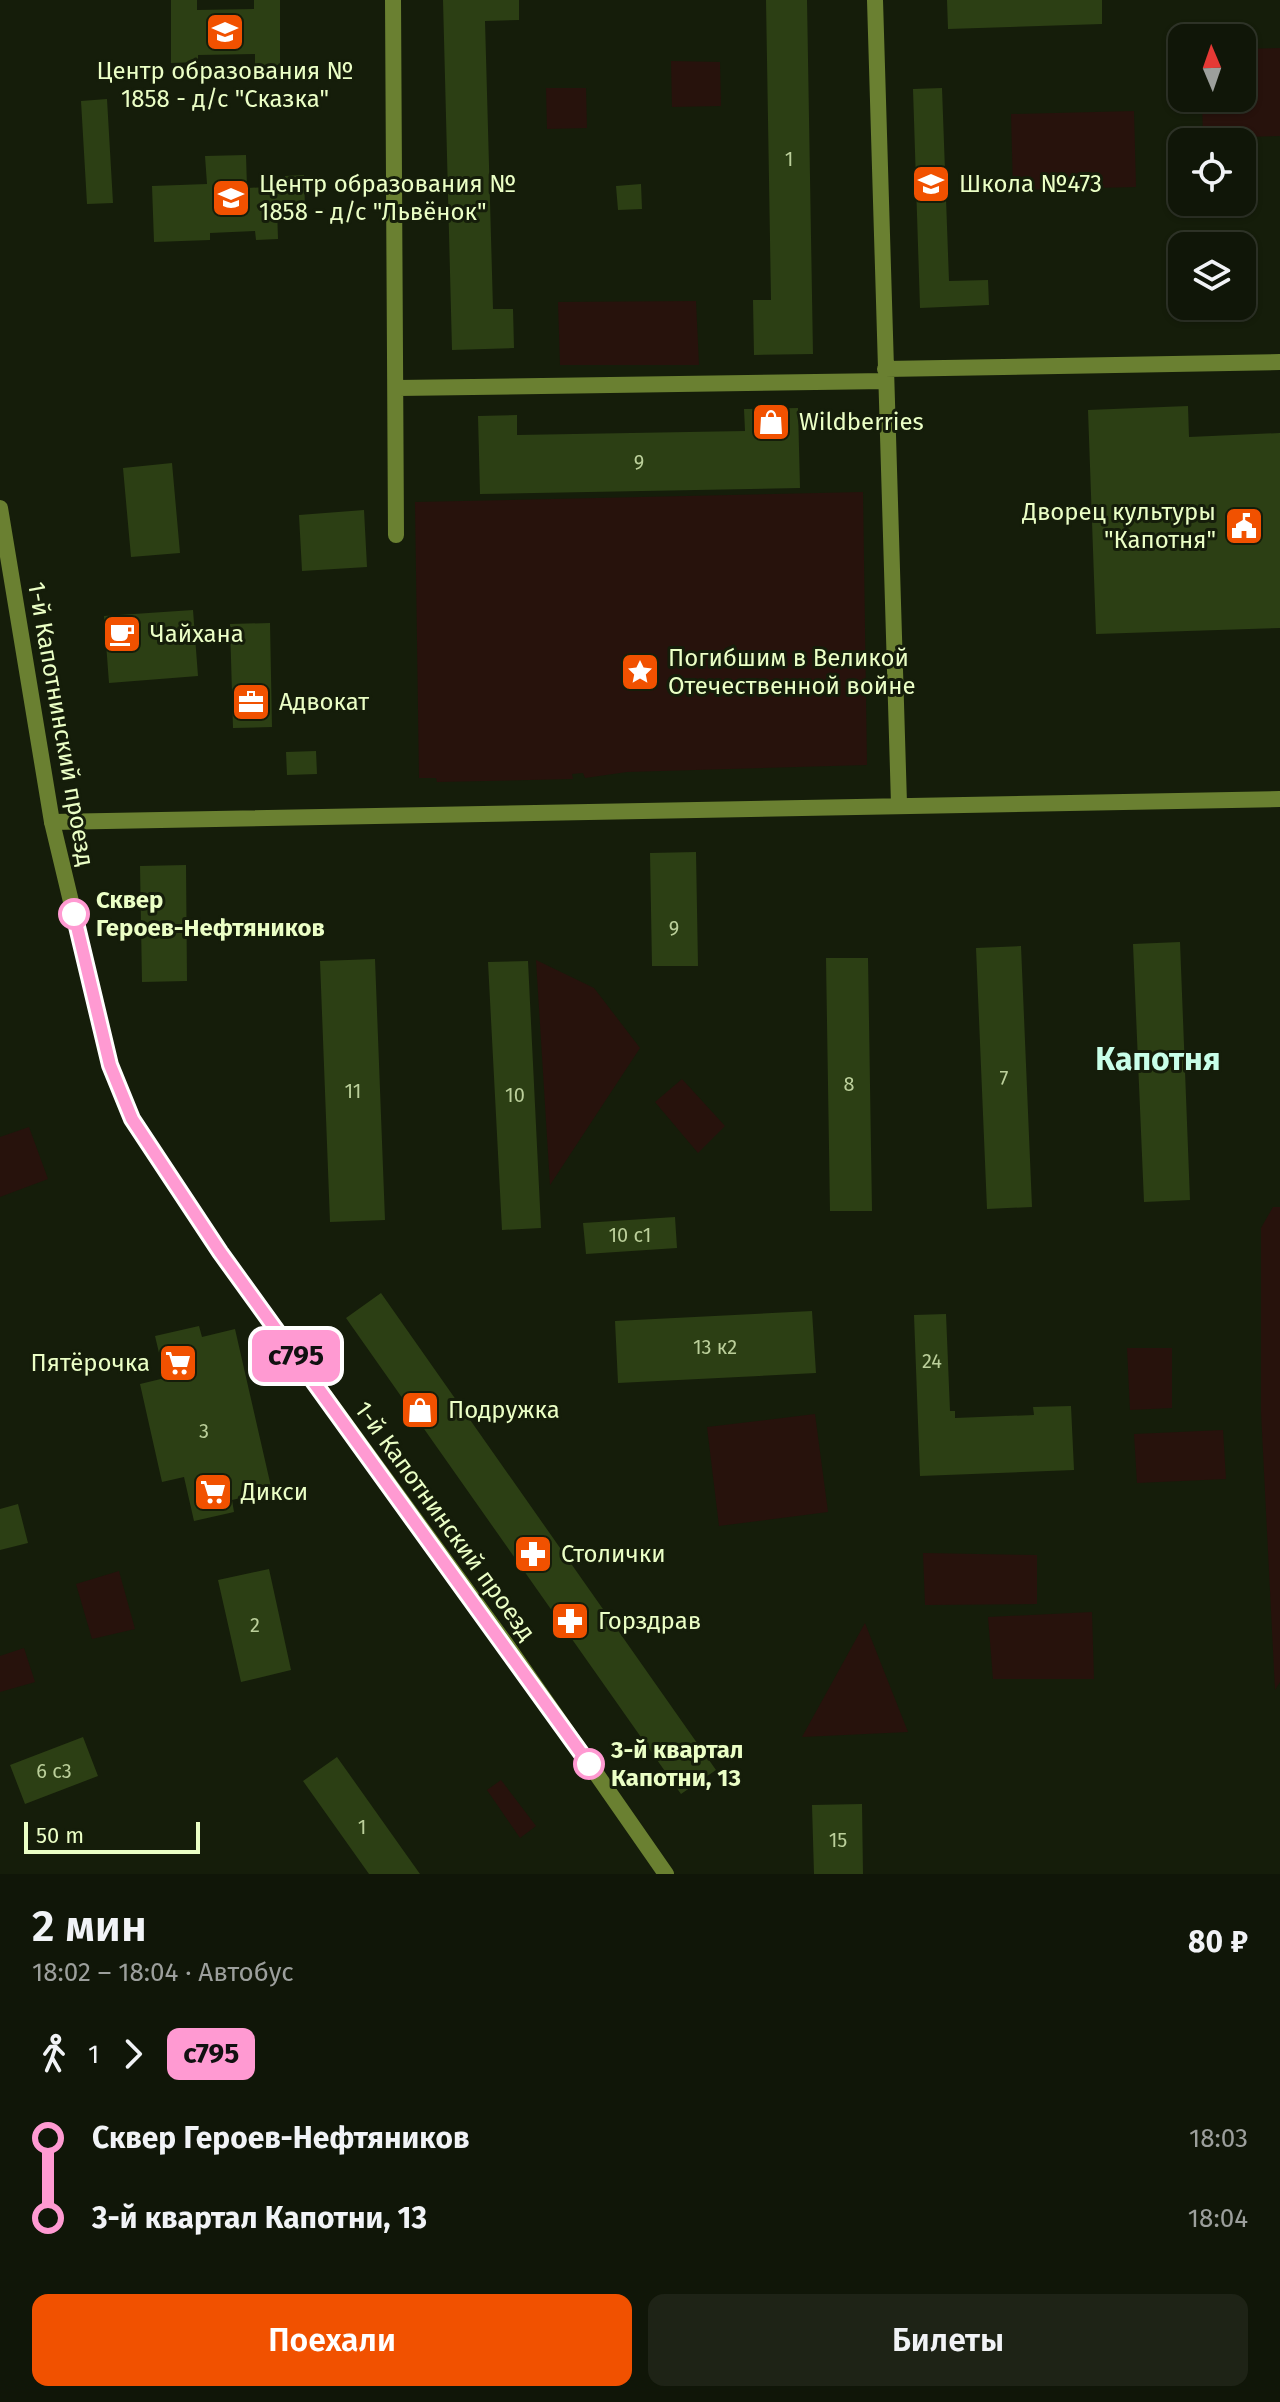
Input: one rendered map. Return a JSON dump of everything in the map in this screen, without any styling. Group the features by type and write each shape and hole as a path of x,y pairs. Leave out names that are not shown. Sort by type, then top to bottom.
{"street":[{"path":"393,0 398,388 396,535"},
{"path":"875,0 899,804"},
{"path":"398,388 1280,362"},
{"name":"1-й Капотнинский проезд","path":"0,508 52,822 110,1065 132,1119 220,1252 506,1644 666,1874"},
{"path":"52,822 1280,799"}],"shaded area":[{"path":"1280,48 1280,136 1256,137 1256,128 1203,128 1202,112 1256,112 1256,49"},
{"path":"671,61 720,62 721,106 672,107"},
{"path":"546,88 586,88 587,128 547,129"},
{"path":"1134,111 1136,187 1013,190 1011,114"},
{"path":"696,301 699,365 560,365 558,302"},
{"path":"863,492 867,765 627,772 585,778 583,773 572,774 573,779 437,782 436,778 419,778 415,502"},
{"path":"536,960 594,988 640,1048 550,1185"},
{"path":"682,1079 725,1126 698,1153 655,1102"},
{"path":"29,1127 48,1179 0,1197 0,1137"},
{"path":"1273,1207 1280,1207 1280,1682 1275,1690 1261,1412 1261,1228"},
{"path":"1127,1348 1172,1348 1172,1408 1130,1410"},
{"path":"815,1414 828,1512 719,1526 707,1427"},
{"path":"1223,1430 1226,1479 1137,1483 1134,1434"},
{"path":"923,1553 1037,1555 1037,1604 925,1605"},
{"path":"119,1571 135,1629 92,1639 76,1584"},
{"path":"1092,1612 1094,1679 993,1679 988,1617"},
{"path":"865,1623 908,1732 802,1737"},
{"path":"24,1648 35,1682 0,1692 0,1656"},
{"path":"501,1780 536,1826 520,1838 487,1790"}],"building":[{"name":"Центр образования № 1858 - д/с \"Сказка\"","path":"171,0 197,0 197,10 254,9 254,0 280,0 280,65 255,65 255,54 198,55 198,62 171,63"},
{"path":"443,0 519,0 519,20 485,21 493,309 513,309 514,348 452,350"},
{"path":"766,0 807,0 813,354 754,355 753,300 771,300"},
{"path":"947,0 1102,0 1102,24 948,29"},
{"name":"Школа №473","path":"942,88 949,281 988,280 989,305 920,308 913,89"},
{"path":"107,99 113,203 87,204 81,101"},
{"name":"Центр образования № 1858 - д/с \"Львёнок\"","path":"246,155 247,188 285,186 285,176 304,175 305,207 277,208 278,239 256,240 255,231 210,233 210,240 154,242 152,186 207,184 205,156"},
{"path":"641,184 642,209 618,210 616,186"},
{"path":"1188,406 1189,437 1280,433 1280,628 1096,634 1088,410"},
{"path":"798,408 800,488 480,494 478,416 517,415 517,435 745,431 744,409"},
{"path":"172,463 180,553 131,557 123,468"},
{"path":"364,510 367,567 302,571 299,515"},
{"path":"193,610 198,676 109,683 104,616"},
{"path":"270,623 272,727 233,728 230,624"},
{"path":"316,751 317,774 287,775 286,752"},
{"path":"696,852 698,966 652,966 650,853"},
{"path":"186,865 187,981 142,982 140,866"},
{"path":"1180,942 1190,1200 1144,1202 1133,944"},
{"path":"1021,946 1032,1207 987,1209 976,948"},
{"path":"826,958 868,958 872,1211 830,1211"},
{"path":"375,959 385,1220 330,1222 320,961"},
{"path":"528,961 541,1228 502,1230 488,962"},
{"path":"675,1217 677,1248 586,1254 583,1223"},
{"path":"381,1293 716,1770 681,1794 346,1318"},
{"path":"812,1311 816,1373 618,1383 615,1321"},
{"path":"946,1314 950,1411 955,1411 955,1418 1034,1415 1033,1407 1071,1406 1074,1470 920,1476 914,1315"},
{"path":"199,1326 202,1337 235,1329 272,1491 232,1500 234,1512 194,1521 184,1477 162,1482 140,1384 165,1378 155,1336"},
{"path":"18,1504 28,1543 0,1550 0,1509"},
{"path":"269,1569 291,1670 241,1682 218,1580"},
{"path":"83,1737 98,1776 25,1804 10,1765"},
{"path":"337,1757 420,1874 369,1874 303,1781"},
{"path":"862,1804 863,1874 814,1874 812,1805"}],"bus line":[{"name":"с795","path":"74,914 110,1065 118,1091 132,1119 191,1212 506,1644 589,1764"}],"place":[{"name":"Центр образования № 1858 - д/с \"Сказка\"","path":"225,32"},
{"name":"Школа №473","path":"931,184"},
{"name":"Центр образования № 1858 - д/с \"Львёнок\"","path":"231,198"},
{"name":"Wildberries","path":"771,422"},
{"name":"Дворец культуры \"Капотня\"","path":"1244,526"},
{"name":"Чайхана","path":"122,634"},
{"name":"Погибшим в Великой Отечественной войне","path":"640,672"},
{"name":"Адвокат","path":"251,702"},
{"name":"Сквер Героев-Нефтяников","path":"74,914"},
{"name":"Пятёрочка","path":"178,1363"},
{"name":"Подружка","path":"420,1410"},
{"name":"Дикси","path":"213,1492"},
{"name":"Столички","path":"533,1554"},
{"name":"Горздрав","path":"570,1621"},
{"name":"3-й квартал Капотни, 13","path":"589,1764"}],"district":[{"name":"Капотня","path":"1158,1059"}]}
